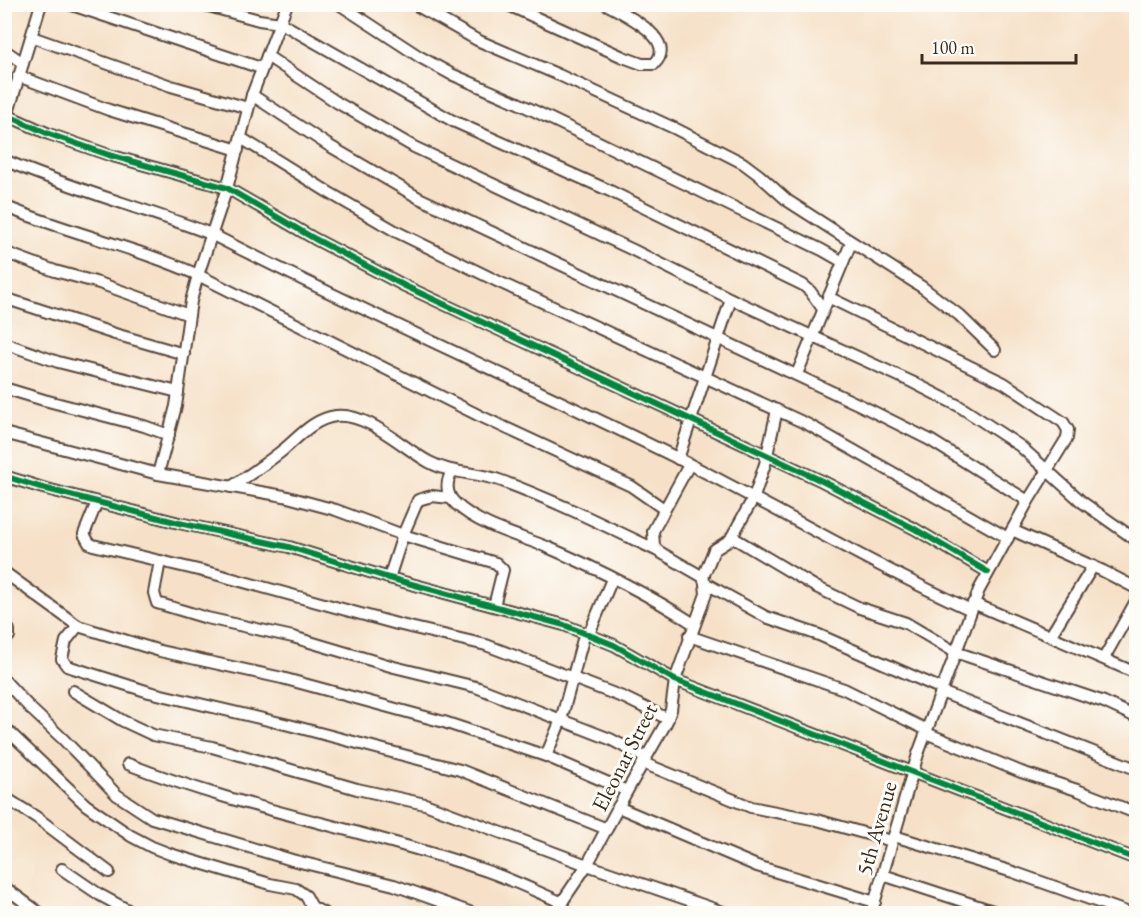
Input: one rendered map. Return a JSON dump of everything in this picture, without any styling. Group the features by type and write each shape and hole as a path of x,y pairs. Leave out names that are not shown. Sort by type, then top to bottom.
{"street":[{"path":"41,4 6,119 109,154 227,188 315,239 405,286 904,523 988,572"},
{"path":"69,4 261,68"},
{"path":"201,4 259,20 281,22 453,121 608,190 803,285 823,309"},
{"path":"158,474 178,392 189,315 198,275 227,188 252,95 287,4"},
{"path":"339,4 420,57 451,74 518,103 843,262"},
{"path":"414,4 477,40 559,75 727,154 752,169 788,201 922,287 959,315 995,350"},
{"path":"506,4 623,57 642,64 654,64 660,56 660,49 653,35 641,24 606,4"},
{"path":"32,37 171,86 248,108"},
{"path":"4,50 23,63"},
{"path":"267,56 366,120 414,147 959,406 1020,446 1095,512 1137,540"},
{"path":"18,76 109,110 238,150"},
{"path":"252,95 328,145 419,198 797,374 930,440 1028,501"},
{"path":"241,138 397,232 499,282 777,410 1010,534 1093,566 1137,588"},
{"path":"4,160 46,178 157,213 211,234 678,459 912,582 1051,635 1137,674"},
{"path":"4,206 41,222 166,262 198,275 409,382 631,486 664,509"},
{"path":"797,374 851,243"},
{"path":"4,252 189,315"},
{"name":"5th Avenue","path":"828,297 1004,383 1063,422 1069,434 1028,501 988,572 972,606 918,754 871,914"},
{"path":"4,298 97,329 184,354"},
{"path":"678,459 731,299"},
{"path":"4,344 58,362 178,392"},
{"path":"4,388 144,426 169,435"},
{"name":"Eleonar Street","path":"554,914 587,865 668,719 675,680 706,594 704,580 714,550 732,537 754,497 767,456 777,410"},
{"path":"231,487 284,450 317,422 340,416 357,420 377,428 431,463 452,471 497,479 562,506 658,551 760,614 819,635 942,691 1137,769"},
{"path":"4,432 158,474 284,496 336,510 403,535 499,565 502,570 494,606"},
{"path":"658,551 654,546 653,531 689,465"},
{"path":"452,471 447,484 450,498 456,504 493,526 547,547 612,579 694,624"},
{"path":"4,476 178,524 289,547 389,578 587,633 636,657 675,680 1137,859"},
{"path":"389,578 403,535 418,500 432,496 450,498"},
{"path":"97,502 84,534 89,543 215,574 397,624 486,645 625,698 668,719"},
{"path":"732,537 825,592 860,608 906,623 955,652 1104,702 1137,717"},
{"path":"160,561 154,593 158,603 207,618 293,637 386,665 476,687 610,739 645,760 751,807 893,838 1024,876 1132,914"},
{"path":"1051,635 1093,566"},
{"path":"4,572 78,626 150,648 282,678 444,722 546,756 627,791"},
{"path":"546,756 561,720 587,633 612,579"},
{"path":"1104,658 1137,601"},
{"path":"4,625 9,630 9,636 4,641"},
{"path":"78,626 66,641 62,659 67,666 149,692 289,725 460,770 607,829"},
{"path":"689,636 844,689 927,731 1021,772 1137,813"},
{"path":"4,680 117,795 152,818 292,860 394,885 474,914"},
{"path":"73,691 123,721 153,735 212,747 357,789 425,804 587,865 729,914"},
{"path":"4,727 86,805 131,836 170,854 270,884 296,889 306,897 312,907 325,914"},
{"path":"128,764 202,791 397,843 481,869 563,903"},
{"path":"4,797 36,817 109,872"},
{"path":"618,807 757,866 875,902"},
{"path":"62,869 100,895 135,914"},
{"path":"883,875 1002,914"},
{"path":"4,887 41,914"}],"cycle path":[{"path":"4,114 49,134 109,155 227,188 315,239 405,286 822,481 915,529 988,572"},
{"path":"4,476 179,523 289,547 389,578 564,625 614,645 675,680 1136,859"}]}
